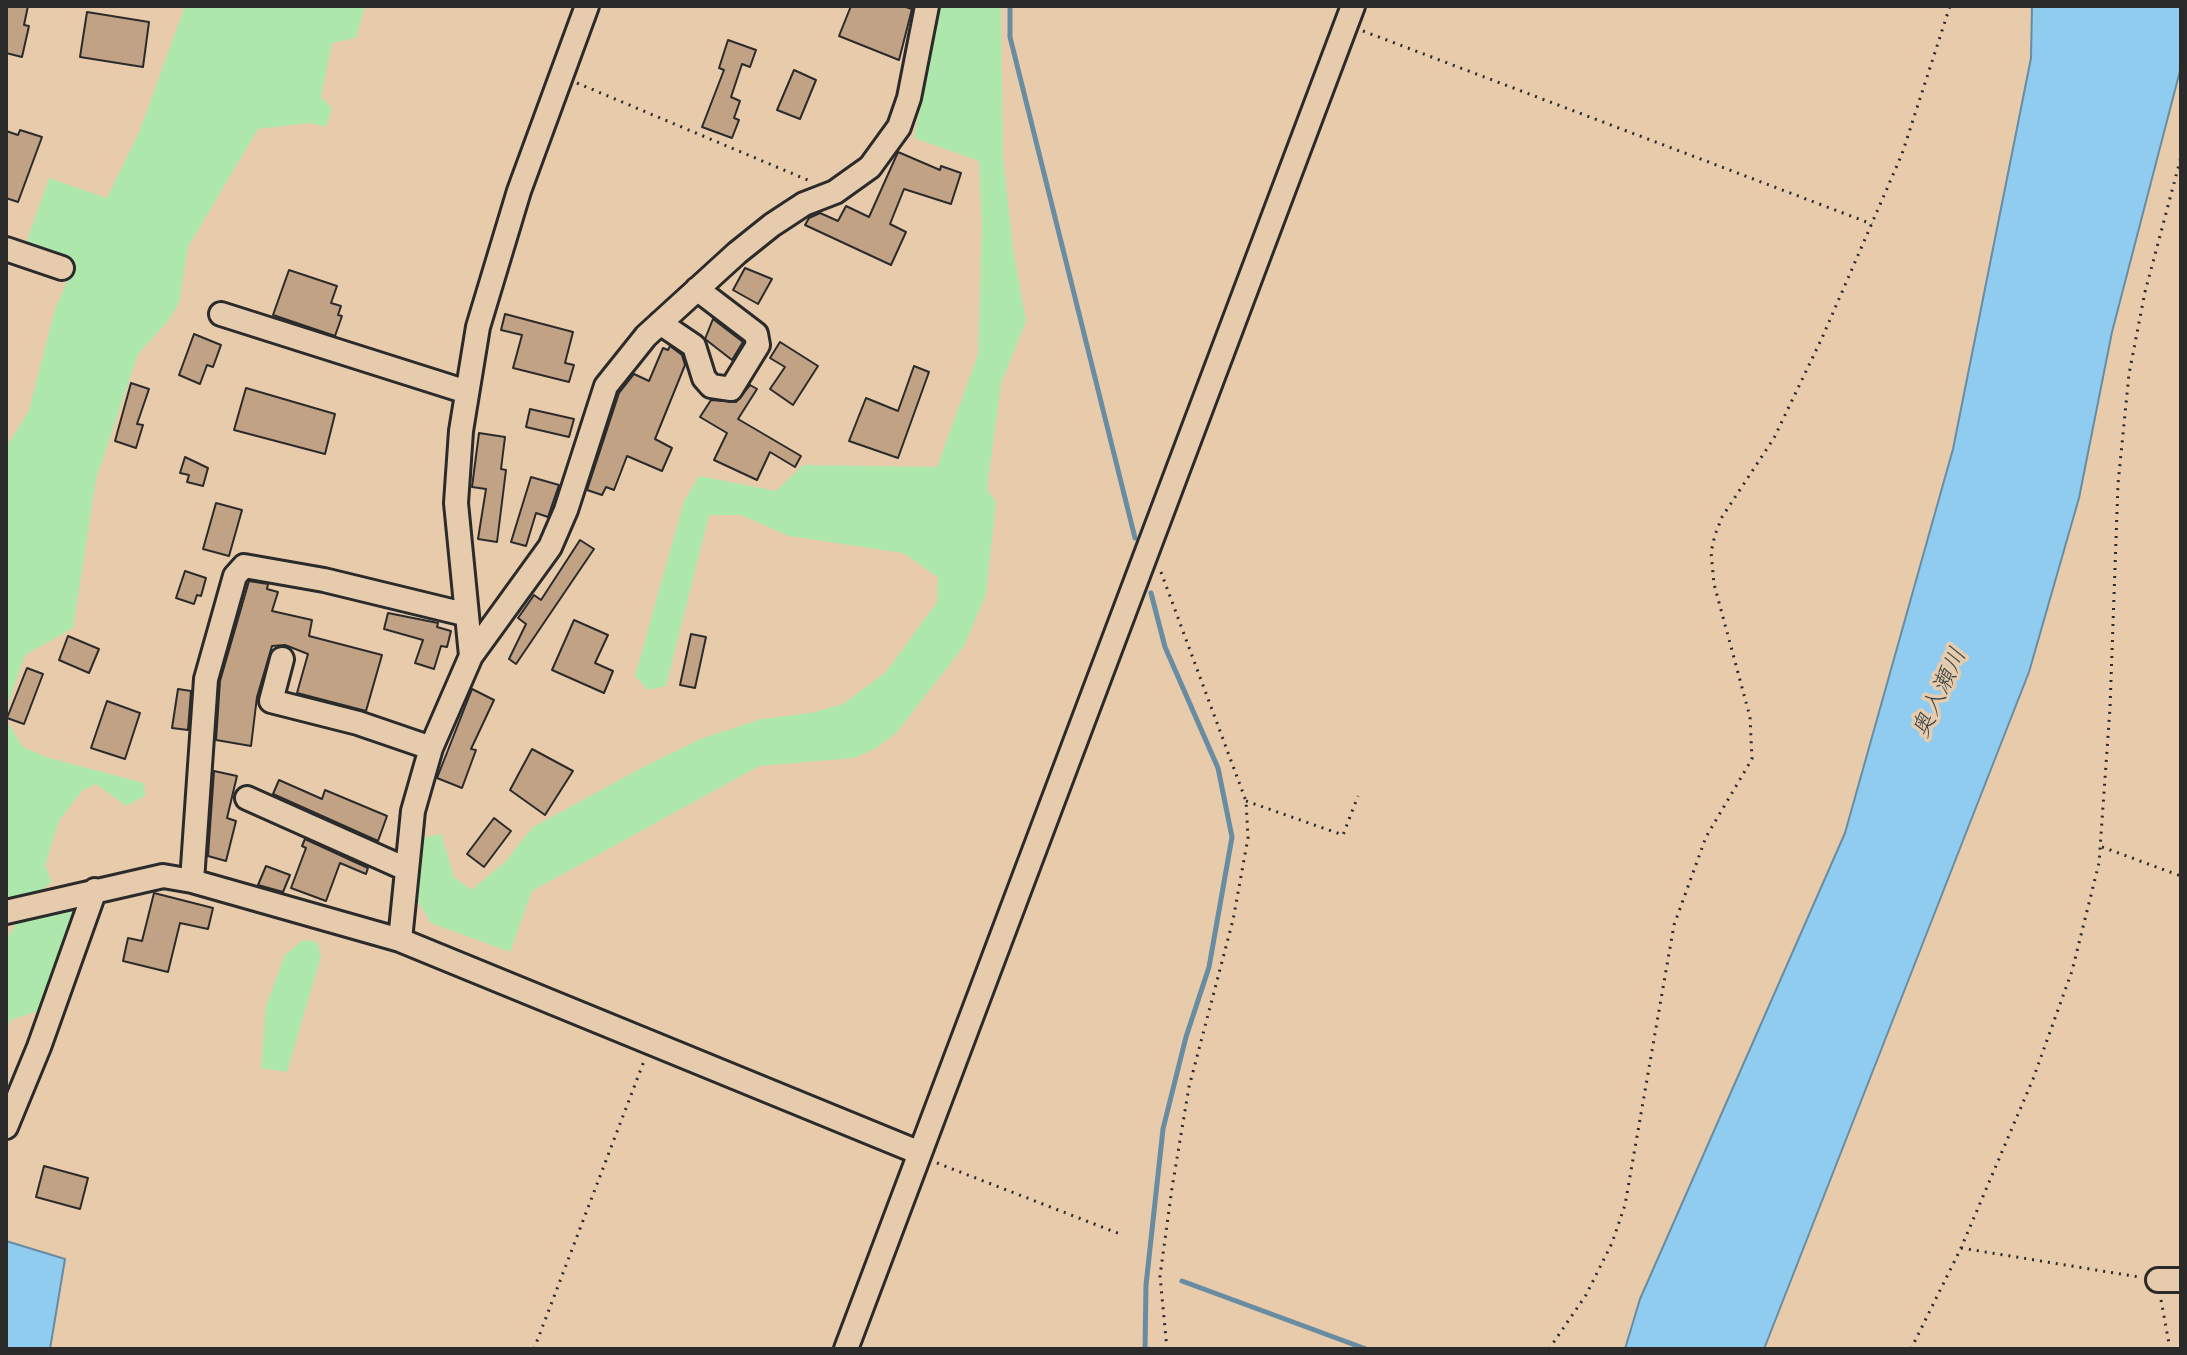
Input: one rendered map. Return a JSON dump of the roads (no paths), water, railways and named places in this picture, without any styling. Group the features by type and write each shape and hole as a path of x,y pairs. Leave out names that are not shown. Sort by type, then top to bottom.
{"street":[{"path":"471,656 464,614 456,503 467,392 492,276 587,6"},
{"path":"400,940 413,811 431,748 471,656 550,547 566,510 606,386 621,363 660,323 772,225 804,204 835,192 870,167 899,127 909,98 927,6"},
{"path":"846,1349 1350,16"},
{"path":"6,249 62,268"},
{"path":"660,323 694,346 704,378 711,386 731,389 758,345 756,334 697,289"},
{"path":"221,314 467,392"},
{"path":"192,881 203,700 235,576 244,566 324,580 464,614"},
{"path":"282,659 271,701 358,723 431,748"},
{"path":"247,798 406,869"},
{"path":"8,915 95,890 163,876 192,881 400,940 920,1154"},
{"path":"6,1127 95,890"},
{"path":"2158,1280 2181,1280"}],"water":[{"name":"奥入瀬川","path":"2032,6 2181,6 2181,67 2112,332 2079,498 2029,672 1764,1349 1625,1349 1640,1299 1845,833 1953,449 2031,58"},
{"path":"6,1241 65,1259 50,1349 6,1349"}],"waterway":[{"path":"1010,6 1010,37 1135,538"},
{"path":"1145,1349 1146,1285 1163,1129 1186,1037 1209,967 1232,837 1218,768 1165,647 1151,593"},
{"path":"1182,1281 1366,1349"}]}
